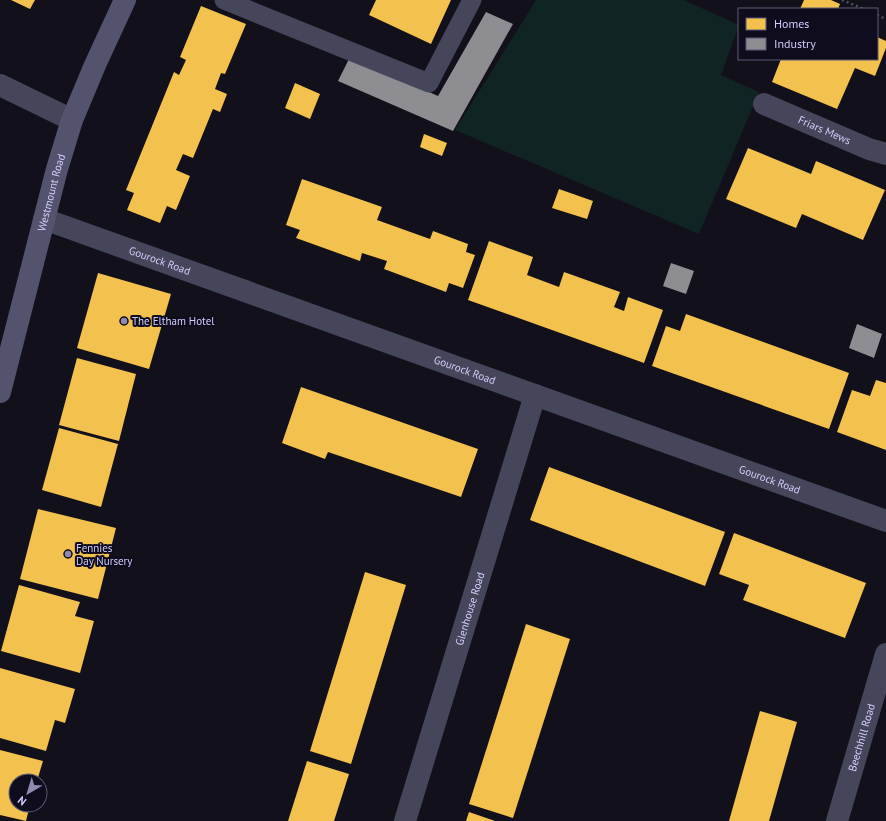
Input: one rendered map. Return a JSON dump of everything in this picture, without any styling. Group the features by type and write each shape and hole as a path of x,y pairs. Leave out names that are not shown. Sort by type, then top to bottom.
{"street":[{"name":"Westmount Road","path":"0,392 57,169 72,120 125,0"},
{"path":"0,85 72,120"},
{"name":"Friars Mews","path":"764,104 869,149 886,154"},
{"name":"Gourock Road","path":"44,219 886,521"},
{"name":"Glenhouse Road","path":"405,821 535,396"},
{"name":"Beechhill Road","path":"837,821 886,654"}],"lane":[{"path":"224,0 429,83 472,0"}],"path":[{"path":"842,0 862,8"}],"green space":[{"path":"536,0 684,0 738,25 721,75 759,92 699,234 455,130"}],"building: Homes":[{"path":"11,0 35,0 30,9"},
{"path":"376,0 451,0 431,44 369,15"},
{"path":"804,0 831,0 840,4 838,8 800,8"},
{"path":"201,6 246,24 225,74 221,73 215,89 227,94 220,112 213,109 193,158 183,154 176,170 190,176 176,210 167,206 160,223 127,210 134,193 126,190 174,72 179,75 186,60 180,57"},
{"path":"878,37 886,41 886,48 875,76 855,68 837,109 772,82 781,60 878,60"},
{"path":"295,83 320,94 310,119 285,108"},
{"path":"424,134 447,143 442,156 420,147"},
{"path":"748,148 811,174 816,161 885,190 863,240 802,214 796,228 726,199"},
{"path":"302,179 382,207 377,220 430,239 433,231 468,244 466,252 475,255 463,288 449,283 446,292 384,269 387,261 362,253 360,261 296,238 300,230 286,225"},
{"path":"559,189 593,201 587,219 552,208"},
{"path":"489,241 533,257 527,275 559,287 564,272 620,292 614,307 624,311 628,297 663,310 644,363 468,300"},
{"name":"The Eltham Hotel","path":"98,273 171,294 149,369 77,348"},
{"path":"686,314 849,373 829,429 652,366 666,326 680,331"},
{"path":"77,358 136,374 119,441 59,425"},
{"path":"876,380 886,383 886,450 837,432 852,390 870,396"},
{"path":"301,387 478,449 461,497 328,452 325,459 282,443"},
{"path":"59,428 118,444 101,507 42,490"},
{"path":"549,467 725,532 705,586 530,520"},
{"name":"Fennies Day Nursery","path":"38,509 116,528 98,599 20,579"},
{"path":"734,533 866,583 845,638 743,600 749,585 719,574"},
{"path":"365,572 406,585 351,764 310,751"},
{"path":"19,585 80,602 75,616 94,621 80,673 1,651"},
{"path":"526,624 570,639 513,818 469,804"},
{"path":"0,668 75,689 65,723 55,720 46,751 0,738"},
{"path":"760,711 797,722 769,821 729,821"},
{"path":"0,750 43,761 39,773 8,773 8,813 28,813 26,821 0,815"},
{"path":"307,761 349,774 334,821 288,821"},
{"path":"469,812 495,821 466,821"}],"building: Industry":[{"path":"486,12 513,24 453,131 338,81 350,57 438,96"},
{"path":"671,263 694,271 686,294 663,286"},
{"path":"857,324 882,334 874,358 849,348"}],"place":[{"name":"The Eltham Hotel","path":"124,321"},
{"name":"Fennies Day Nursery","path":"68,554"}]}
